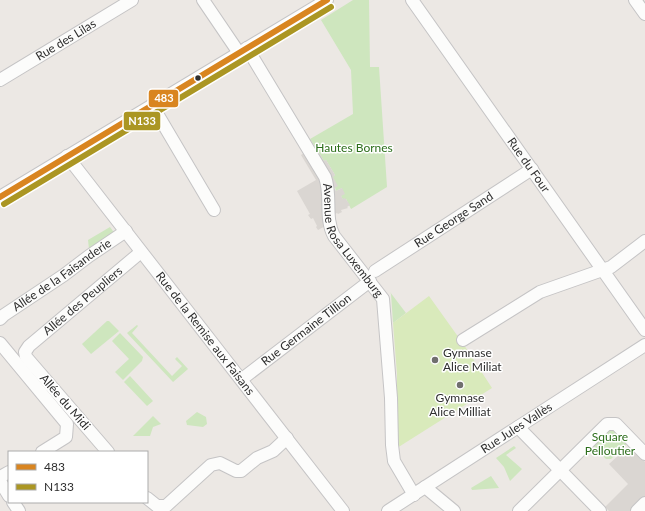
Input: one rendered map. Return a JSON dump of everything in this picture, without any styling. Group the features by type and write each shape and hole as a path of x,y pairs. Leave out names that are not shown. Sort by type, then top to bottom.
{"street":[{"name":"Rue des Lilas","path":"0,80 132,0"},
{"name":"Avenue Rosa Luxemburg","path":"203,0 243,51 324,177 327,186 329,224 332,233 372,276 383,298 391,398 390,427 394,461 414,495"},
{"path":"0,197 327,0"},
{"name":"Rue du Four","path":"412,0 645,330"},
{"path":"635,0 645,14"},
{"path":"152,105 214,210"},
{"name":"Rue de la Remise aux Faisans","path":"67,156 242,379 343,511"},
{"name":"Rue George Sand","path":"372,276 532,169"},
{"name":"Allée de la Faisanderie","path":"0,319 64,276 89,256 126,232"},
{"path":"463,340 540,292 611,266 645,241"},
{"name":"Allée des Peupliers","path":"25,352 29,346 141,252"},
{"name":"Rue Germaine Tillion","path":"242,379 372,276"},
{"path":"0,343 65,420 68,427 66,437 44,451"},
{"name":"Rue Jules Vallès","path":"388,511 645,344"},
{"name":"Allée du Midi","path":"25,352 26,357 107,451"},
{"path":"519,511 603,427 610,424 619,426 645,454"},
{"path":"518,427 600,511"},
{"path":"148,499 157,506 162,507 170,504 214,464 223,464 236,472 242,471 257,458 273,451 287,438"},
{"path":"0,481 8,494"},
{"path":"425,487 454,511"},
{"path":"637,511 645,503"}],"green space":[{"name":"Hautes Bornes","path":"353,0 369,0 370,67 379,67 387,187 351,209 346,199 343,200 341,196 342,188 336,191 332,177 335,175 310,139 353,114 351,70 321,20"},
{"path":"110,227 115,234 89,249 88,240"},
{"path":"390,292 406,313 393,323 391,294"},
{"name":"Gymnase Alice Miliat","path":"429,296 492,388 397,448 397,374 393,323"},
{"path":"107,321 109,321 119,331 91,354 82,344"},
{"path":"137,325 138,326 132,333 172,376 182,366 175,359 177,357 188,369 173,382 127,333"},
{"path":"120,333 143,357 142,361 123,380 115,372 129,359 112,341"},
{"path":"130,376 153,401 147,406 124,382"},
{"path":"197,412 206,417 207,424 203,427 187,425 186,421"},
{"path":"153,416 161,424 153,427 150,436 133,436"},
{"name":"Square Pelloutier","path":"613,428 626,442 626,445 611,459 606,459 594,447 594,444 606,430"},
{"path":"514,446 516,448 506,455 522,469 510,481 504,467 496,458"},
{"path":"491,476 499,488 472,490 471,488"}],"shaded area":[{"path":"315,146 335,175 333,177 338,186 334,188 336,191 342,188 345,194 341,196 343,199 345,198 350,205 347,207 348,208 341,210 342,212 335,214 335,216 331,219 333,222 318,230 313,218 311,219 308,215 310,214 297,191 316,180 301,155"},
{"path":"630,445 645,462 645,497 631,511 609,511 605,507 628,484 609,464"}],"transit line":[{"name":"483","path":"0,197 327,0"},
{"name":"N133","path":"4,204 331,7"}],"place":[{"name":"Gymnase Alice Miliat","path":"435,360"},
{"name":"Gymnase Alice Milliat","path":"460,385"}]}
